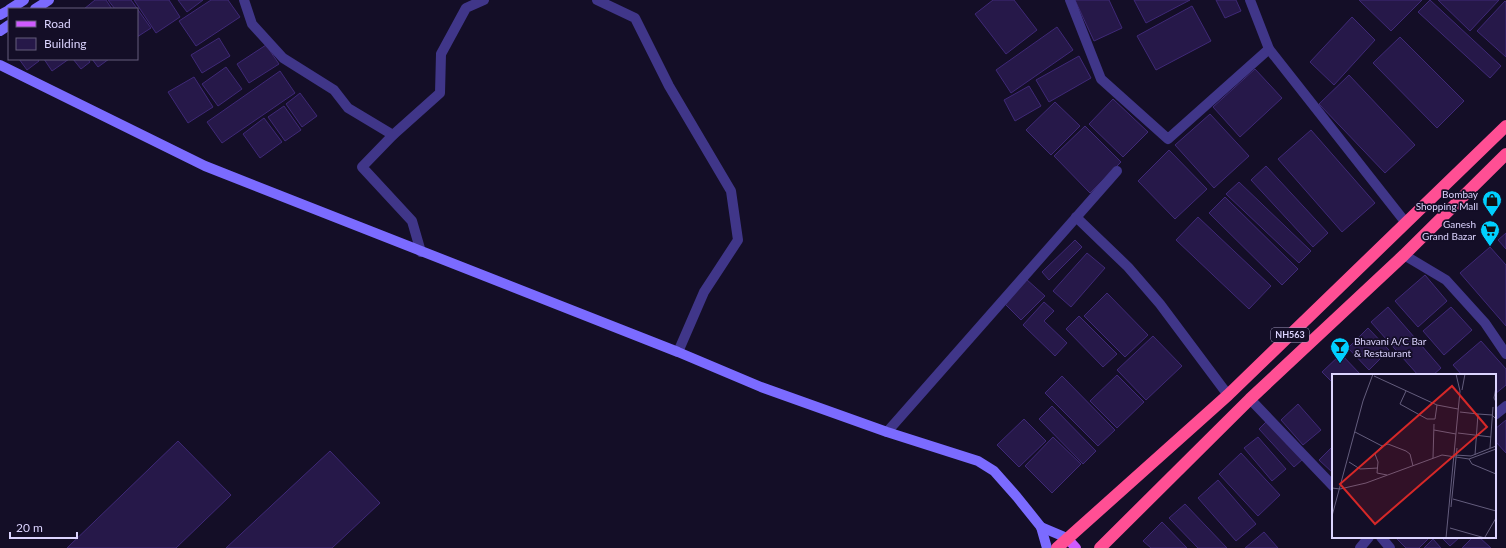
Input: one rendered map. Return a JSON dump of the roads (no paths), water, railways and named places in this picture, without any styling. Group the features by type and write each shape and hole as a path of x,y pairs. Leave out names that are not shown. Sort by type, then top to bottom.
{"highway":[{"name":"NH563","path":"1056,548 1228,395 1506,126"},
{"name":"NH563","path":"1100,548 1250,399 1404,255 1506,154"}],"main road":[{"path":"12,8 24,0"},
{"path":"37,8 49,0"},
{"path":"0,65 205,166 678,352 761,387 887,432 978,461 994,471 1041,528 1047,548"},
{"path":"1041,528 1068,538 1076,548"}],"street":[{"path":"244,0 252,24 283,58 334,90 348,108 393,135"},
{"path":"421,252 412,221 362,167 393,135 440,93 440,54 466,8 484,0"},
{"path":"597,0 635,18 669,86 730,191 738,240 704,292 678,352"},
{"path":"1070,0 1101,79 1168,138 1269,49"},
{"path":"1250,0 1269,49 1406,223"},
{"path":"887,432 1117,171"},
{"path":"1076,217 1128,267 1160,304 1228,395"},
{"path":"1404,255 1446,280 1485,323 1506,354"},
{"path":"1250,399 1332,485"},
{"path":"1496,413 1506,406"},
{"path":"1360,548 1368,538"},
{"path":"1382,538 1390,548"}],"place":[{"name":"Bombay Shopping Mall","path":"1492,217"},
{"name":"Ganesh Grand Bazar","path":"1490,247"},
{"name":"Bhavani A/C Bar & Restaurant","path":"1340,364"}]}
